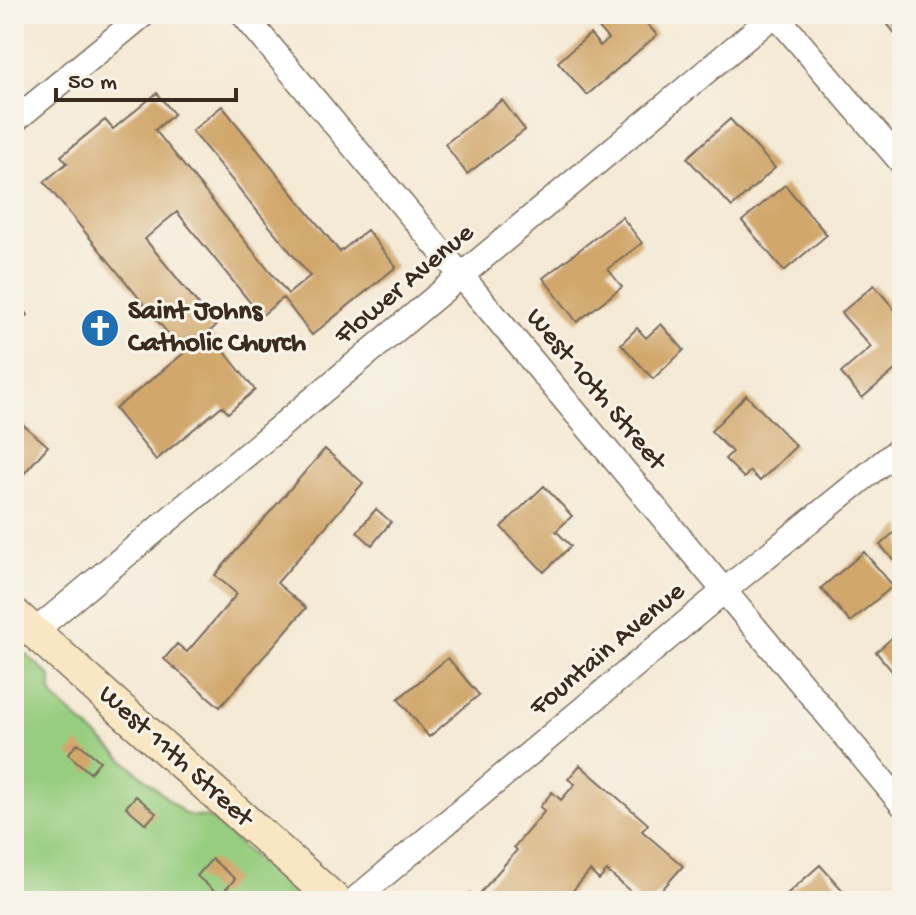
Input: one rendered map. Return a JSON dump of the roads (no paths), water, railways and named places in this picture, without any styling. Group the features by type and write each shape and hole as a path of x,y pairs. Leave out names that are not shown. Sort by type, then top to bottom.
{"main road":[{"name":"West 11th Street","path":"24,622 336,901"}],"street":[{"path":"14,121 144,14"},
{"name":"West 10th Street","path":"243,14 901,802"},
{"path":"775,14 902,163"},
{"name":"Flower Avenue","path":"24,622 462,277 775,14"},
{"name":"Fountain Avenue","path":"353,901 724,591 902,447"}],"place":[{"name":"Saint Johns Catholic Church","path":"100,328"}]}
